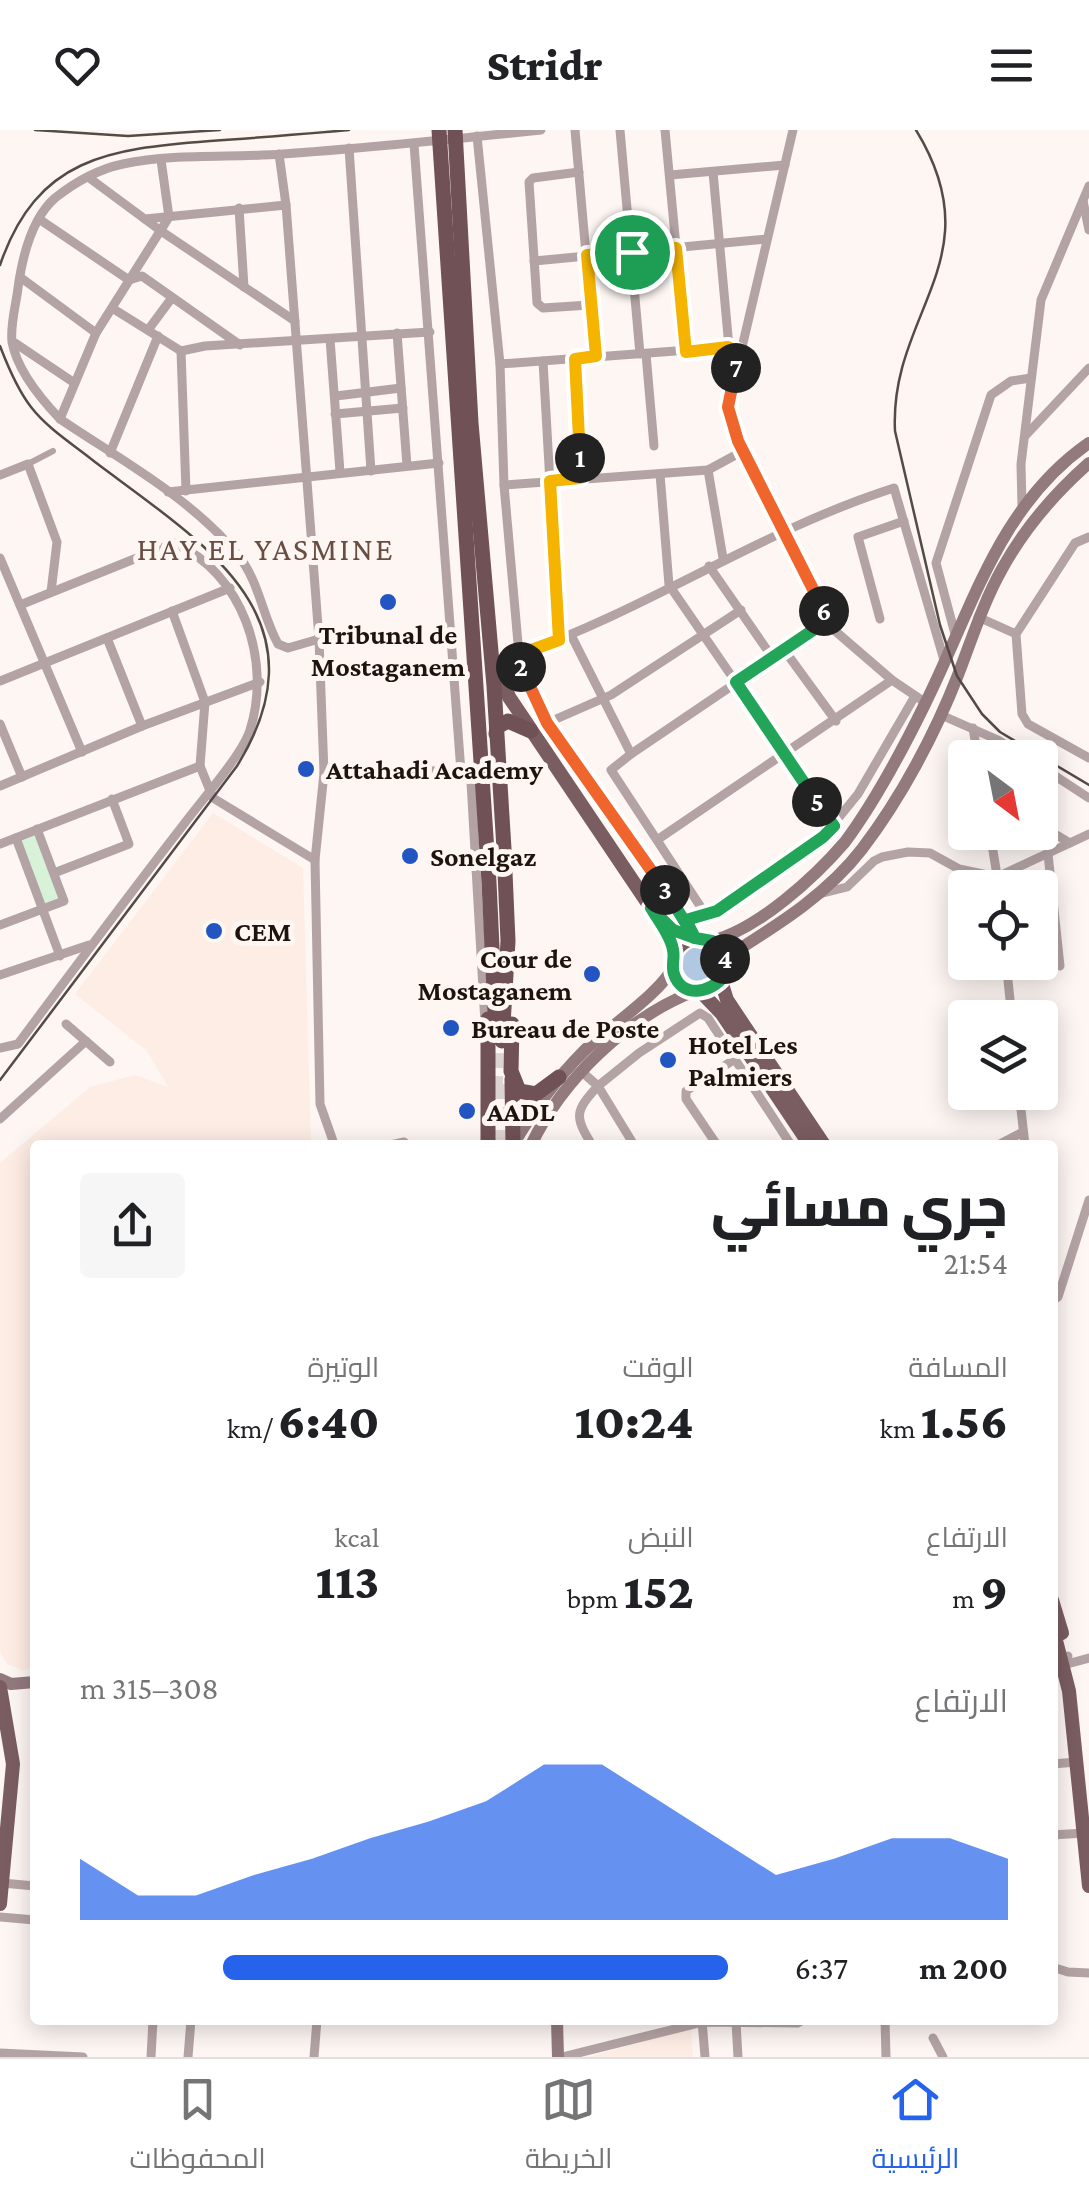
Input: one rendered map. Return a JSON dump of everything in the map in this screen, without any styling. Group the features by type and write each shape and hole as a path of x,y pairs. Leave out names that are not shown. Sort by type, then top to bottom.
{"highway":[{"path":"447,135 491,644 508,941 513,1140"},
{"path":"447,135 495,1039"},
{"path":"496,738 498,728 508,720 530,732"},
{"path":"488,1140 495,1039 508,941"},
{"path":"512,1079 518,1091 529,1095 541,1092 559,1076"}],"main road":[{"path":"491,644 509,697 530,732 651,908 673,930 693,939 712,941 737,932 828,861 859,822 920,699 944,660 994,551 1022,507 1039,486 1084,446 1089,432"},
{"path":"725,958 817,894 869,838 940,715 1000,572 1061,489 1089,463"},
{"path":"474,682 530,732"},
{"path":"651,908 673,960 677,981 698,992 722,1014 807,1140"},
{"path":"516,1140 559,1076 612,1024 664,983 673,960 693,939"},
{"path":"534,1140 554,1106 582,1072 632,1027 672,1000 721,981 726,970 725,958 712,941"},
{"path":"721,981 727,1000 821,1140"},
{"path":"1061,1661 1073,1694 1089,1801"},
{"path":"1,1686 30,1682"},
{"path":"1058,1683 1073,1694"},
{"path":"1,1686 30,1690"},
{"path":"0,1904 13,1764 1,1686"},
{"path":"1073,1694 1089,1886"},
{"path":"557,2025 560,2057"}],"street":[{"path":"320,639 288,648 278,644 252,577 238,554 168,492 60,419 24,372 12,342 20,277 30,238 52,200 88,176 122,164 414,144 447,135 541,130"},
{"path":"575,130 596,356"},
{"path":"620,130 654,446"},
{"path":"665,130 686,352"},
{"path":"686,920 706,915 814,845 858,794 920,699 834,630 743,451 728,407 792,130"},
{"path":"477,136 500,364 504,485 520,654 530,691 547,723 686,920 693,939"},
{"path":"414,144 461,772"},
{"path":"350,148 371,470"},
{"path":"279,154 320,639 324,773 315,860 320,1104 332,1140"},
{"path":"60,419 96,334 169,217 161,160"},
{"path":"670,175 785,165"},
{"path":"580,172 530,180 534,261 539,307 590,305"},
{"path":"713,172 728,347"},
{"path":"88,176 161,231 295,321"},
{"path":"1022,507 1020,477 1041,300 1089,186"},
{"path":"1082,198 1089,230"},
{"path":"144,219 286,205"},
{"path":"239,208 244,287"},
{"path":"39,219 128,280"},
{"path":"534,261 767,240"},
{"path":"128,280 142,276 242,346"},
{"path":"20,277 96,334"},
{"path":"110,453 153,333 171,299"},
{"path":"112,308 181,351 430,332"},
{"path":"397,333 407,466"},
{"path":"330,338 340,472"},
{"path":"12,342 74,382"},
{"path":"500,364 728,347 739,353"},
{"path":"181,351 186,491"},
{"path":"575,359 580,478"},
{"path":"544,361 559,640"},
{"path":"1024,437 1089,368"},
{"path":"955,634 936,563 991,395 1012,381 1031,378"},
{"path":"336,396 402,388"},
{"path":"335,414 403,408"},
{"path":"0,476 53,451"},
{"path":"504,485 708,470 743,451"},
{"path":"168,492 439,463"},
{"path":"28,464 58,542 51,592"},
{"path":"708,470 723,558"},
{"path":"660,474 669,586 834,826"},
{"path":"520,654 559,640 784,530 894,488 944,660"},
{"path":"880,619 858,537 904,522"},
{"path":"1089,537 1075,542 1016,634 1022,714 1028,724 1089,758"},
{"path":"0,1048 18,1044 211,789 249,734 260,682 250,634 230,588 188,549 174,543 20,605"},
{"path":"0,558 82,752"},
{"path":"709,566 772,656"},
{"path":"0,681 230,588"},
{"path":"547,723 603,698 741,610"},
{"path":"172,611 205,702 200,766 213,798 315,860"},
{"path":"978,617 1016,634"},
{"path":"706,915 611,770 828,620"},
{"path":"571,634 631,754"},
{"path":"107,638 142,726"},
{"path":"784,651 836,720"},
{"path":"657,840 892,680"},
{"path":"0,786 260,682"},
{"path":"940,715 994,740"},
{"path":"0,724 22,777"},
{"path":"972,728 974,740"},
{"path":"0,844 200,766"},
{"path":"324,773 481,770"},
{"path":"481,770 471,782 478,954 495,1039"},
{"path":"1058,778 1089,798"},
{"path":"54,873 129,844 112,799"},
{"path":"0,925 64,901 37,829"},
{"path":"1019,870 1089,834"},
{"path":"1058,836 1070,843"},
{"path":"16,838 40,911 60,956"},
{"path":"817,894 847,887 874,861 908,852 930,853 962,870"},
{"path":"1048,854 1060,966"},
{"path":"0,975 91,944"},
{"path":"589,1140 579,1124 582,1104 638,1053 700,1013 708,1018 787,1140"},
{"path":"66,1024 110,1062"},
{"path":"0,1119 86,1042"},
{"path":"714,1140 686,1099 686,1091 735,1060"},
{"path":"582,1072 598,1086 631,1140"},
{"path":"1021,1110 1024,1140"},
{"path":"1008,1140 1023,1132"},
{"path":"1058,1297 1089,1200"},
{"path":"1061,1661 1089,1658"},
{"path":"1058,1764 1076,1762"},
{"path":"1058,1835 1086,1833"},
{"path":"2,1883 30,1886"},
{"path":"0,1917 30,1920"},
{"path":"1058,1971 1089,1973"},
{"path":"151,2057 153,2025"},
{"path":"188,2057 191,2025"},
{"path":"314,2057 317,2025"},
{"path":"560,2057 686,2025"},
{"path":"702,2025 705,2057"},
{"path":"736,2025 738,2057"},
{"path":"884,2025 886,2057"},
{"path":"933,2038 942,2057"},
{"path":"0,2052 82,2057"}],"shaded area":[{"name":"CEM","path":"213,813 303,868 311,1140 30,1140 30,1669 23,1670 7,1664 0,1652 0,1163 90,1087 135,1075 168,1087 147,1051 75,994"},
{"path":"691,2028 693,2057 588,2057"}],"green space":[{"path":"37,829 64,901 40,911 16,838"}],"water":[{"path":"699,947 711,952 716,964 711,976 699,981 687,976 682,964 687,952"}],"tunnel":[{"path":"495,1091 497,1040"},
{"path":"499,1140 501,1084"}],"tram line":[{"path":"35,130 128,136 220,130"}],"railway":[{"path":"0,265 34,201 56,180 109,155 173,144 349,130"},
{"path":"916,130 938,175 945,215 942,251 933,284 897,389 895,431 940,625 957,676 982,714 1000,732 1089,785"},
{"path":"0,346 21,393 45,422 175,522 241,588 261,625 269,666 262,713 237,766 0,1080"}],"place":[{"name":"Tribunal de Mostaganem","path":"388,602"},
{"name":"Attahadi Academy","path":"306,769"},
{"name":"Sonelgaz","path":"410,856"},
{"name":"CEM","path":"214,931"},
{"name":"Cour de Mostaganem","path":"592,974"},
{"name":"Bureau de Poste","path":"451,1028"},
{"name":"Hotel Les Palmiers","path":"668,1060"},
{"name":"AADL","path":"467,1111"}],"district":[{"name":"HAY EL YASMINE","path":"266,549"}],"route":[{"path":"632,252 587,255 596,356 575,359 580,478 550,481 559,640 520,654 520,666 547,723 686,920 695,938 673,930 651,908 672,948 677,981 688,990 701,992 721,981 726,970 725,958 712,941 695,938 686,920 717,911 814,845 834,826 736,682 828,620 738,441 728,407 739,353 728,347 686,352 676,248 632,252"}]}
